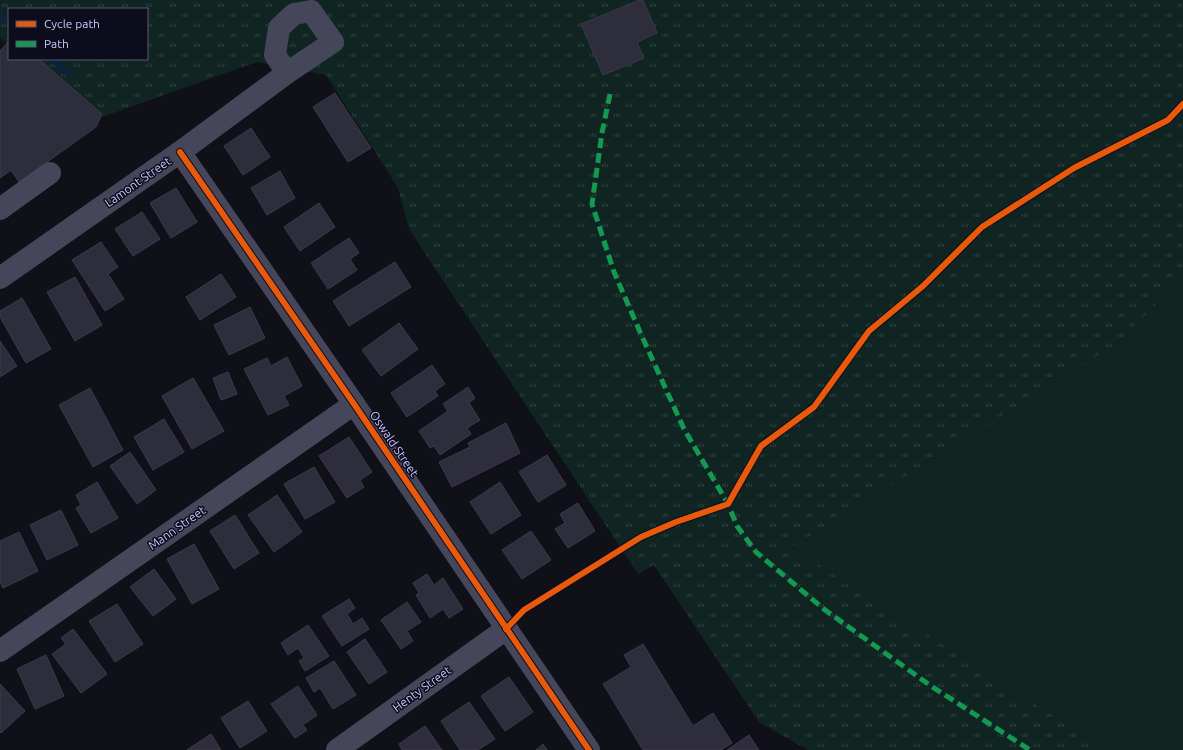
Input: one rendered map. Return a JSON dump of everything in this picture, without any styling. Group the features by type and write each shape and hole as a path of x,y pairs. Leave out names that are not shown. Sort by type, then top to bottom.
{"street":[{"name":"Lamont Street","path":"0,278 180,152 287,73 333,42 311,11 294,14 279,28 274,55 287,73"},
{"name":"Oswald Street","path":"180,152 354,404 589,750"},
{"path":"0,208 50,174"},
{"name":"Mann Street","path":"0,651 354,404"},
{"name":"Henty Street","path":"337,750 506,629"}],"green space":[{"path":"0,0 1183,0 1183,750 808,750 759,722 654,565 638,574 409,229 398,188 326,75 257,62 102,117 28,60 148,60 148,8 8,8 8,44 0,38"},
{"path":"1183,278 1183,750 1106,750 792,547 1116,344"}],"building":[{"path":"643,0 657,33 637,42 644,58 603,75 581,24"},
{"path":"8,42 8,60 40,60 102,114 96,127 19,182 11,170 0,178 0,51"},
{"path":"335,93 371,148 348,162 313,107"},
{"path":"251,128 270,157 243,175 224,146"},
{"path":"280,171 295,198 267,215 251,188"},
{"path":"176,188 197,222 171,238 150,203"},
{"path":"319,203 335,227 300,251 284,227"},
{"path":"142,212 160,239 133,256 115,229"},
{"path":"349,238 359,253 350,259 357,270 328,289 311,263"},
{"path":"101,242 118,267 108,274 124,299 105,311 72,260"},
{"path":"395,262 411,287 349,326 333,301"},
{"path":"221,274 236,297 200,320 186,297"},
{"path":"75,277 102,325 75,341 47,292"},
{"path":"22,298 51,349 26,363 0,317 0,311"},
{"path":"250,307 265,338 229,355 214,325"},
{"path":"399,323 418,349 381,376 362,350"},
{"path":"0,341 17,366 0,377"},
{"path":"287,357 302,386 284,396 289,405 268,415 244,369 267,358 271,366"},
{"path":"432,365 445,384 435,391 438,396 407,417 391,393"},
{"path":"228,372 237,394 221,400 213,378"},
{"path":"193,378 224,431 192,449 162,396"},
{"path":"468,387 475,398 469,403 480,420 467,428 471,434 440,455 434,446 430,448 419,431 448,411 443,404"},
{"path":"90,388 123,450 93,467 59,405"},
{"path":"164,419 184,452 153,470 134,437"},
{"path":"506,423 520,453 452,487 439,462 470,447 468,443"},
{"path":"349,437 372,472 360,480 364,487 347,498 319,456"},
{"path":"130,452 156,490 137,504 110,466"},
{"path":"547,455 566,485 538,502 519,472"},
{"path":"314,467 335,502 305,519 284,484"},
{"path":"97,482 118,518 91,533 76,508 81,505 76,495"},
{"path":"500,482 521,515 491,534 470,502"},
{"path":"277,495 302,532 274,552 248,515"},
{"path":"578,503 595,531 568,548 555,529 565,523 560,514"},
{"path":"61,510 78,545 47,560 30,525"},
{"path":"235,515 259,553 234,569 210,531"},
{"path":"531,531 551,560 522,579 502,550"},
{"path":"19,532 38,571 3,588 0,582 0,541"},
{"path":"194,544 219,589 192,604 167,559"},
{"path":"154,569 176,599 153,616 130,587"},
{"path":"427,574 434,585 443,578 463,609 449,618 443,609 430,618 416,595 419,593 413,583"},
{"path":"349,599 355,608 347,614 353,624 362,618 369,629 342,646 322,616"},
{"path":"407,602 421,622 407,631 413,641 401,649 381,620"},
{"path":"117,604 143,644 115,662 89,621"},
{"path":"308,625 329,656 305,671 299,661 304,658 298,648 288,655 281,643"},
{"path":"73,629 107,674 81,693 52,654 66,644 61,638"},
{"path":"365,639 387,672 369,684 347,652"},
{"path":"643,644 693,726 713,713 732,743 721,750 643,750 603,684 631,667 624,655"},
{"path":"46,655 64,696 35,709 17,669"},
{"path":"334,661 356,695 333,709 320,688 314,692 306,678"},
{"path":"509,677 533,712 505,731 481,696"},
{"path":"0,684 25,711 1,733 0,732"},
{"path":"298,686 317,715 303,725 307,730 295,738 271,704"},
{"path":"248,701 267,731 240,748 221,718"},
{"path":"469,702 495,739 478,750 460,750 441,721"},
{"path":"425,726 442,750 402,750 399,744"},
{"path":"211,734 221,750 187,750"},
{"path":"749,735 759,750 727,750"},
{"path":"543,744 547,750 536,750"}],"waterway":[{"path":"0,14 8,22"},
{"path":"53,60 69,74"}],"marked path":[{"path":"610,94 602,133 592,204 614,272 640,332 684,429 728,504 737,526 756,552 825,610 931,686 1030,750"}],"cycle path":[{"path":"506,629 524,610 641,537 676,522 728,504 761,446 814,407 869,331 923,286 982,227 1074,168 1168,120 1183,104"},
{"path":"180,152 354,404 589,750"}]}
